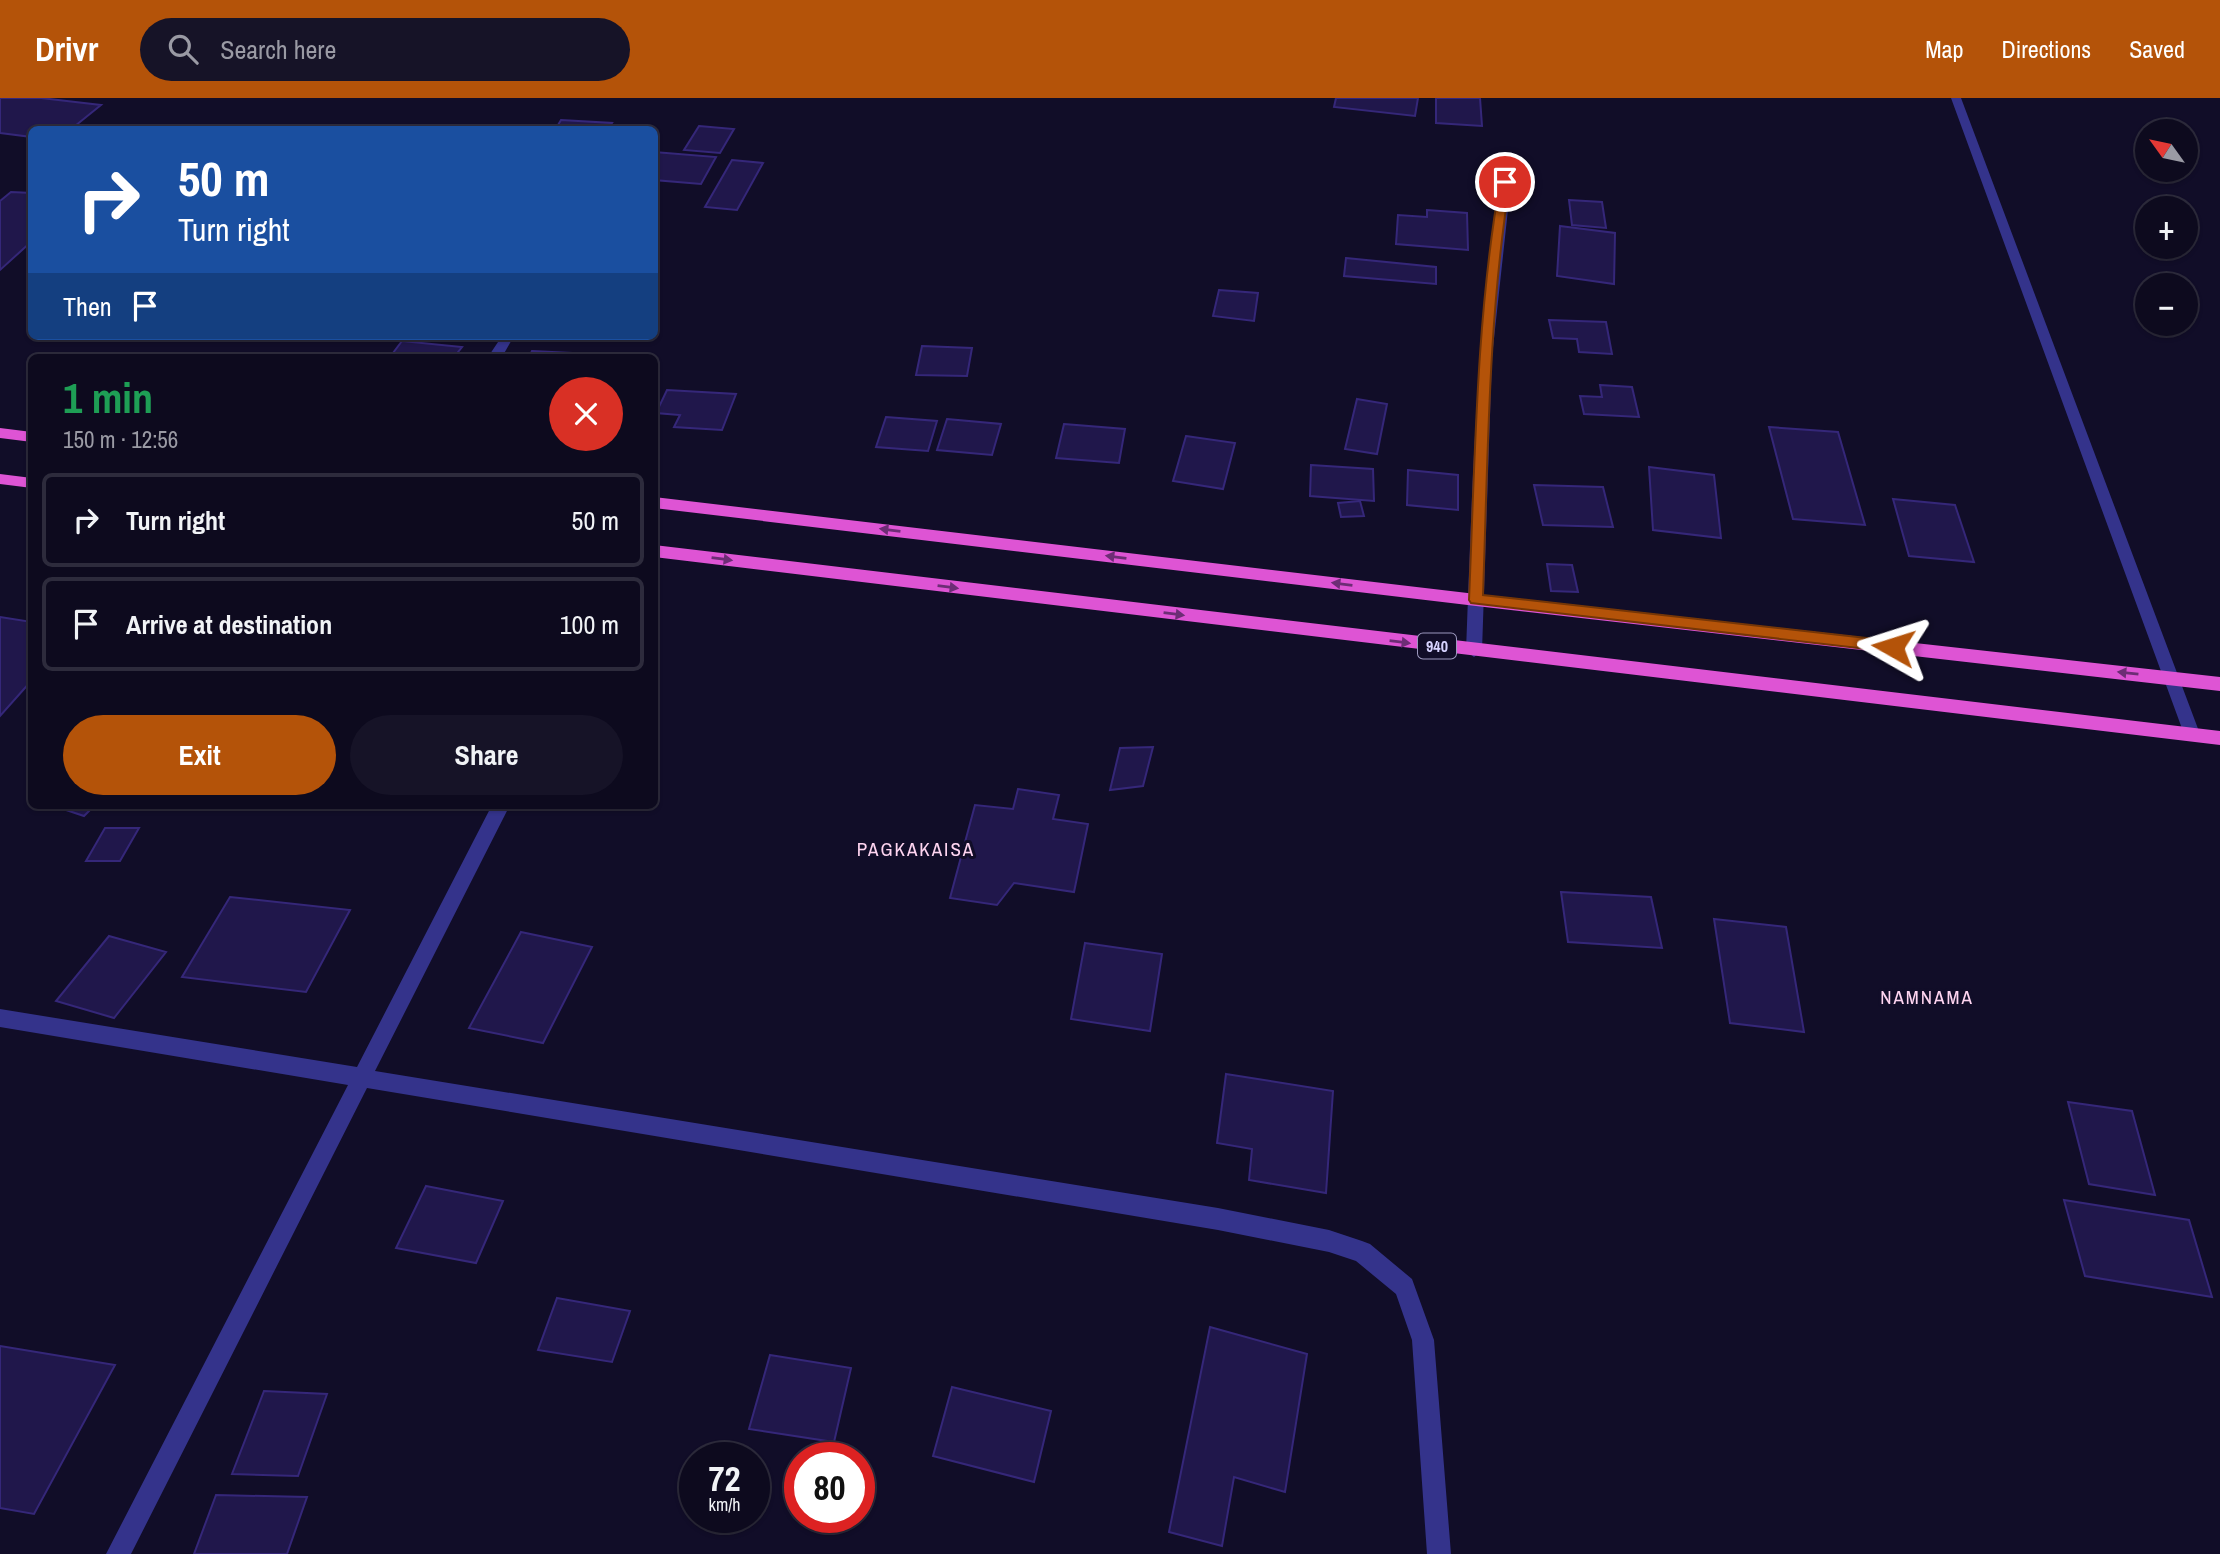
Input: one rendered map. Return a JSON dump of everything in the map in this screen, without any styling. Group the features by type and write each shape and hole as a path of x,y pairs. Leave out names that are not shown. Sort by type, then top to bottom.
{"highway":[{"path":"0,433 28,436"},
{"path":"0,479 28,482"},
{"path":"658,502 1476,600 2220,684"},
{"name":"940","path":"658,551 2220,738"}],"street":[{"path":"1956,98 2192,734"},
{"path":"1474,651 1488,319 1495,242 1505,182"},
{"path":"118,1554 498,809"},
{"path":"0,1018 1218,1219 1329,1241 1362,1252 1404,1287 1423,1340 1438,1554"}],"building":[{"path":"0,98 41,98 101,105 75,126 28,126 28,136 0,133"},
{"path":"1336,98 1418,98 1415,116 1334,107"},
{"path":"1436,98 1480,98 1482,126 1436,123"},
{"path":"561,120 612,123 610,126 557,126"},
{"path":"699,126 734,129 720,153 684,150"},
{"path":"658,152 716,157 701,184 658,180"},
{"path":"732,160 763,163 737,210 705,207"},
{"path":"11,192 28,193 28,245 0,270 0,201"},
{"path":"1569,200 1602,202 1606,228 1572,225"},
{"path":"1427,210 1467,213 1468,250 1396,244 1398,215 1427,217"},
{"path":"1560,226 1615,233 1614,284 1557,276"},
{"path":"1346,258 1436,267 1436,284 1344,276"},
{"path":"1219,290 1258,293 1254,321 1213,316"},
{"path":"1549,320 1606,322 1612,354 1579,352 1577,339 1553,338"},
{"path":"402,341 462,347 456,354 392,354"},
{"path":"922,346 972,348 967,376 916,375"},
{"path":"532,351 571,353 570,354 530,354"},
{"path":"1600,385 1632,387 1639,417 1584,414 1580,396 1602,397"},
{"path":"667,390 736,394 722,430 674,427 680,415 658,413"},
{"path":"1357,399 1387,404 1377,454 1345,449"},
{"path":"886,417 937,421 928,451 876,447"},
{"path":"947,419 1001,424 992,455 937,450"},
{"path":"1064,424 1125,429 1119,463 1056,458"},
{"path":"1769,427 1838,432 1865,525 1793,519"},
{"path":"1186,436 1235,443 1223,489 1173,481"},
{"path":"1311,465 1373,469 1374,501 1310,496"},
{"path":"1649,467 1714,475 1721,538 1653,530"},
{"path":"1408,470 1458,475 1458,510 1407,505"},
{"path":"1534,485 1603,487 1613,527 1543,525"},
{"path":"1893,499 1955,505 1974,562 1909,556"},
{"path":"1360,501 1364,516 1341,517 1338,503"},
{"path":"1547,564 1572,565 1578,592 1551,591"},
{"path":"0,617 28,621 28,684 0,716"},
{"path":"1153,747 1143,786 1110,790 1120,748"},
{"path":"1018,789 1059,795 1053,819 1088,824 1074,892 1014,883 997,905 950,898 975,805 1013,809"},
{"path":"63,809 91,809 84,816"},
{"path":"105,828 139,828 120,861 86,861"},
{"path":"1561,892 1651,897 1662,948 1568,942"},
{"path":"230,897 350,910 306,992 182,977"},
{"path":"1714,919 1786,927 1804,1032 1730,1023"},
{"path":"521,932 592,947 543,1043 469,1028"},
{"path":"109,936 166,952 114,1018 56,1001"},
{"path":"1085,943 1162,954 1150,1031 1071,1019"},
{"path":"1226,1074 1333,1091 1326,1193 1249,1180 1252,1149 1217,1143"},
{"path":"2068,1102 2132,1111 2155,1195 2089,1184"},
{"path":"426,1186 503,1201 476,1263 396,1248"},
{"path":"2064,1200 2189,1220 2212,1297 2085,1276"},
{"path":"557,1298 630,1311 612,1362 538,1350"},
{"path":"1210,1327 1307,1354 1285,1492 1234,1477 1222,1546 1169,1532"},
{"path":"0,1346 115,1365 34,1514 0,1508"},
{"path":"770,1355 851,1368 834,1442 749,1429"},
{"path":"952,1387 1051,1411 1034,1482 933,1456"},
{"path":"264,1391 327,1394 298,1476 232,1474"},
{"path":"216,1495 307,1497 287,1554 194,1554"}],"district":[{"name":"PAGKAKAISA","path":"916,849"},
{"name":"NAMNAMA","path":"1927,997"}],"route":[{"path":"1505,182 1495,242 1488,319 1476,600 1893,647"}]}
